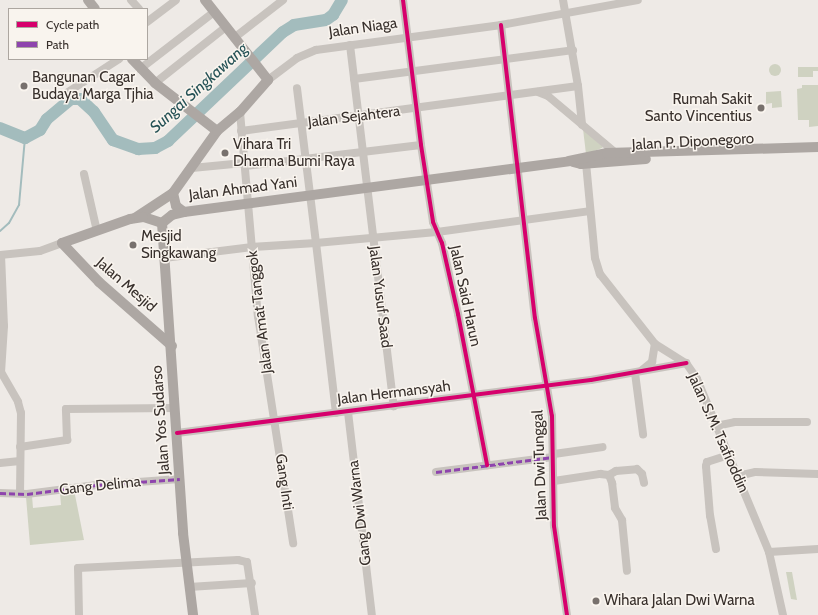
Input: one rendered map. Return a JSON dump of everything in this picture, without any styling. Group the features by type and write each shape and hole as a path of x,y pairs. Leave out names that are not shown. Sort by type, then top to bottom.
{"main road":[{"path":"88,0 94,8"},
{"path":"62,243 135,218 173,193 217,131 240,112 268,80 205,0"},
{"path":"133,60 155,83 217,131"},
{"name":"Jalan P. Diponegoro","path":"569,162 584,157 616,153 818,147"},
{"name":"Jalan P. Diponegoro","path":"569,162 586,163 818,152"},
{"name":"Jalan Ahmad Yani","path":"162,223 172,215 184,212 569,162"},
{"path":"173,193 176,206 184,212"},
{"path":"135,218 154,219 162,223"},
{"name":"Jalan Yos Sudarso","path":"162,223 168,322 172,346 180,478 192,615"},
{"name":"Jalan Mesjid","path":"62,243 99,282 172,346"},
{"path":"150,327 168,322"}],"street":[{"path":"132,0 138,8"},
{"path":"234,38 283,0"},
{"name":"Jalan Said Harun","path":"403,0 416,109 428,180 433,222 442,243 458,314 487,465"},
{"path":"563,0 573,50 582,125"},
{"name":"Jalan Niaga","path":"268,80 305,53 350,45 501,25 638,0"},
{"path":"148,20 172,1"},
{"path":"140,69 214,12"},
{"name":"Jalan Dwi Tunggal","path":"501,25 536,318 548,386 553,455 554,526 567,615"},
{"path":"155,83 226,27"},
{"name":"Jalan Yusuf Saad","path":"350,45 394,406"},
{"path":"354,79 573,50"},
{"path":"68,92 116,60"},
{"name":"Jalan Sejahtera","path":"241,131 416,109 578,86"},
{"path":"297,88 303,123 336,413"},
{"path":"537,92 548,96 616,153"},
{"name":"Jalan Amat Tanggok","path":"240,112 250,203 258,316 275,421"},
{"path":"192,168 307,158 421,145"},
{"name":"Jalan S.M. Tsafioddin","path":"586,163 595,258 600,274 655,344 686,363 697,379 769,552 782,615"},
{"path":"84,174 98,231"},
{"path":"164,258 252,247 373,239 437,232 590,211"},
{"path":"20,493 20,408 1,371 4,326 0,255 31,253 62,243"},
{"path":"643,434 637,373 652,362 655,344"},
{"name":"Jalan Hermansyah","path":"177,433 548,386 637,373 686,363"},
{"path":"20,446 67,440 66,409 175,408"},
{"name":"Gang Dwi Warna","path":"348,412 372,615"},
{"name":"Gang Inti","path":"275,421 293,543"},
{"path":"716,426 734,422 807,422"},
{"path":"436,472 603,447"},
{"path":"716,549 710,516 706,466 707,462 728,455"},
{"path":"0,463 20,461"},
{"path":"554,481 600,474 608,475 616,471 637,469 642,474 644,483"},
{"path":"738,476 756,472 818,474"},
{"path":"608,475 612,483 615,508 622,520 627,571"},
{"name":"Gang Delima","path":"0,493 20,493 180,478"},
{"path":"769,552 818,549"},
{"path":"79,615 78,568 243,561 247,562 252,583 256,615"},
{"path":"189,587 252,583"}],"green space":[{"path":"773,64 777,64 781,70 777,76 773,76 769,72 769,68"},
{"path":"798,67 818,67 818,71 813,71 813,77 798,77"},
{"path":"802,85 818,85 818,126 809,127 809,120 798,120 797,89 802,88"},
{"path":"781,91 782,107 772,108 772,103 766,104 766,92"},
{"path":"583,129 603,147 586,154"},
{"path":"74,490 84,540 30,545 26,497 32,496 33,508 61,505 60,493"},
{"path":"786,572 792,572 797,600 791,599"}],"waterway":[{"name":"Sungai Singkawang","path":"0,128 25,138 40,130 47,119 71,99 80,99 94,112 113,140 138,149 155,148 168,141 283,32 294,25 326,20 333,15 342,0"},
{"path":"0,231 9,223 19,205 25,138"}],"marked path":[{"path":"436,472 553,457"},
{"path":"0,493 27,494 96,485 180,479"}],"cycle path":[{"path":"403,0 421,145 433,222 442,243 458,314 487,465"},
{"path":"501,25 535,318 552,416 554,526 567,615"},
{"path":"177,433 591,380 686,363"}],"place":[{"name":"Bangunan Cagar Budaya Marga Tjhia","path":"24,86"},
{"name":"Rumah Sakit Santo Vincentius","path":"761,108"},
{"name":"Vihara Tri Dharma Bumi Raya","path":"225,153"},
{"name":"Mesjid Singkawang","path":"133,245"},
{"name":"Wihara Jalan Dwi Warna","path":"596,601"}]}
